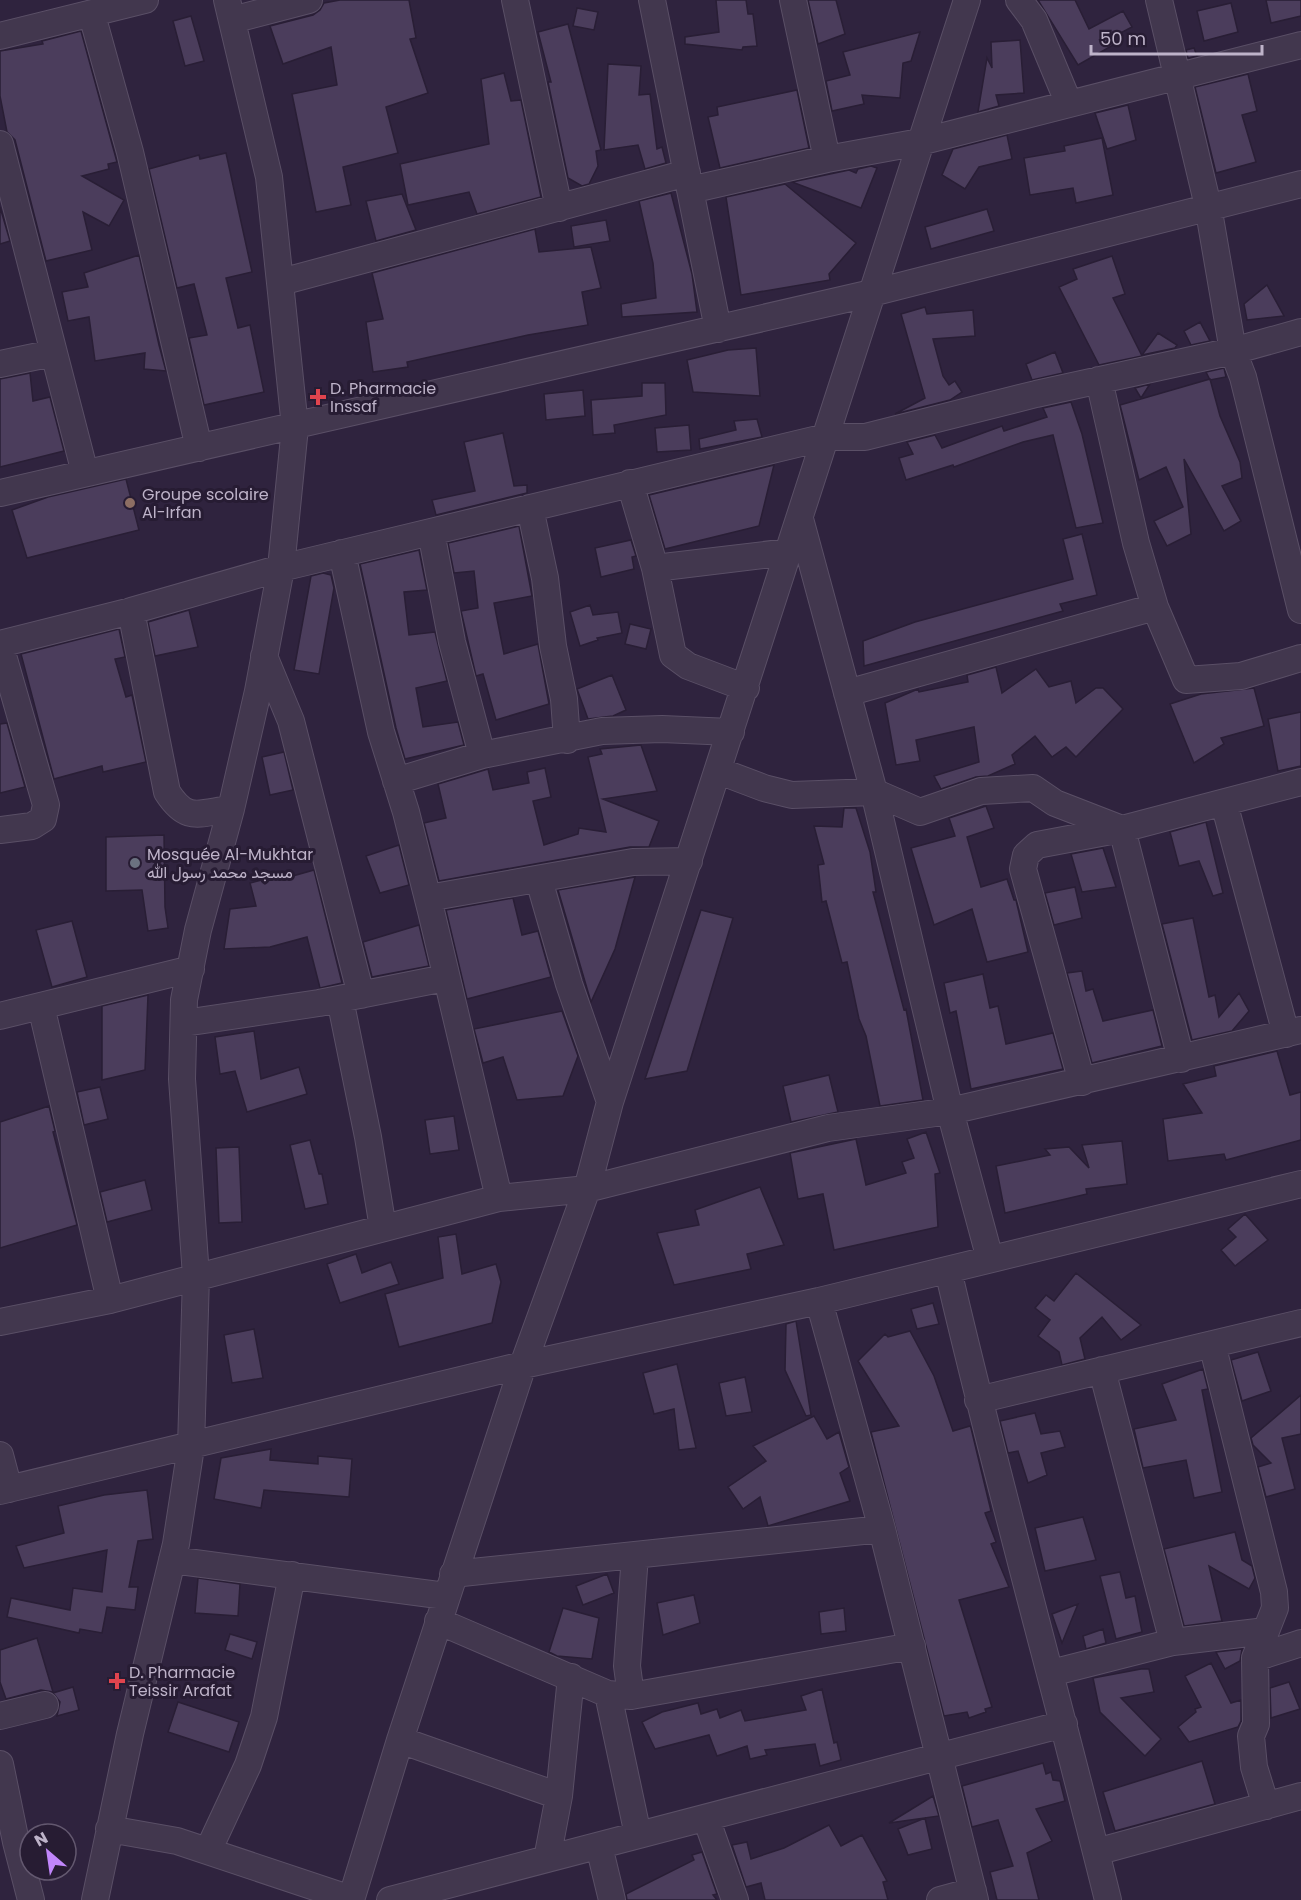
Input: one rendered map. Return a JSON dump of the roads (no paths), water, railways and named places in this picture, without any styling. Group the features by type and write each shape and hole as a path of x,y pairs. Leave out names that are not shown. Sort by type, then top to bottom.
{"street":[{"path":"0,36 145,0"},
{"path":"95,1900 109,1829 172,1560 191,1447 196,1276 184,1121 183,1023 198,930 231,809 264,656 280,568 295,427 269,177 229,10 309,0"},
{"path":"515,0 559,208"},
{"path":"652,0 718,330"},
{"path":"793,0 827,159"},
{"path":"109,1829 177,1841 351,1900 438,1621 523,1365 587,1189 610,1102 967,0"},
{"path":"1019,0 1034,20 1069,104"},
{"path":"1159,0 1208,206 1233,351 1243,377 1298,581 1301,610"},
{"path":"92,15 130,152 199,447"},
{"path":"281,282 559,208 689,182 920,142 1301,45"},
{"path":"1,156 85,473"},
{"path":"0,493 718,330 1301,184"},
{"path":"0,831 32,826 43,819 46,805 9,712 0,644 131,611 280,568 630,483 826,437 864,437 1099,380 1233,351 1301,332"},
{"path":"0,364 53,354"},
{"path":"1099,380 1136,543 1155,607 1186,680 1241,676 1301,658"},
{"path":"630,483 655,568 673,655 688,666 746,688"},
{"path":"530,508 545,578 553,646 564,699 567,740"},
{"path":"800,519 874,792 950,1111 990,1259"},
{"path":"431,532 452,642 482,755"},
{"path":"655,568 789,552"},
{"path":"342,553 381,732 428,898 445,978 499,1198"},
{"path":"847,693 1155,607"},
{"path":"131,611 167,792 177,807 188,814 231,809"},
{"path":"264,656 291,721 350,997 368,1137 383,1228"},
{"path":"396,781 482,755 567,740 602,731 662,729 731,732"},
{"path":"719,771 764,788 792,795 874,792 920,812 981,791 1033,788 1056,803 1122,829"},
{"path":"1082,1082 1023,869 1026,855 1037,845 1122,829 1301,782"},
{"path":"0,1322 110,1300 499,1198 587,1189 828,1128 950,1111 1294,1032 1224,802"},
{"path":"1122,829 1181,1059"},
{"path":"428,898 633,862 689,861"},
{"path":"538,880 569,984 610,1102"},
{"path":"0,1016 191,969"},
{"path":"183,1023 350,997 445,978"},
{"path":"41,1006 110,1300"},
{"path":"0,1455 4,1490 191,1447 523,1365 819,1301 1301,1184"},
{"path":"948,1270 978,1400 1051,1673 1108,1900"},
{"path":"819,1301 882,1529 974,1896 940,1900"},
{"path":"978,1400 1301,1323"},
{"path":"1212,1344 1274,1592 1275,1608 1255,1658 1256,1724 1251,1736 1254,1767 1266,1806"},
{"path":"1102,1370 1173,1642"},
{"path":"172,1560 292,1575 450,1585 635,1555 882,1529"},
{"path":"635,1555 627,1666 620,1695 638,1835"},
{"path":"208,1851 248,1765 264,1718 292,1575"},
{"path":"438,1621 570,1677 620,1695 912,1646"},
{"path":"1051,1673 1173,1642 1266,1631"},
{"path":"1255,1658 1301,1643"},
{"path":"547,1859 560,1796 570,1677"},
{"path":"0,1716 45,1705"},
{"path":"390,1900 1064,1724"},
{"path":"400,1740 560,1796"},
{"path":"0,1764 31,1900"},
{"path":"1096,1852 1301,1796"},
{"path":"706,1818 735,1900"},
{"path":"598,1846 612,1900"}],"place":[{"name":"D. Pharmacie Inssaf","path":"318,397"},
{"name":"Groupe scolaire Al-Irfan","path":"130,503"},
{"name":"Mosquée Al-Mukhtar مسجد محمد رسول الله","path":"135,863"},
{"name":"D. Pharmacie Teissir Arafat","path":"117,1681"}]}
